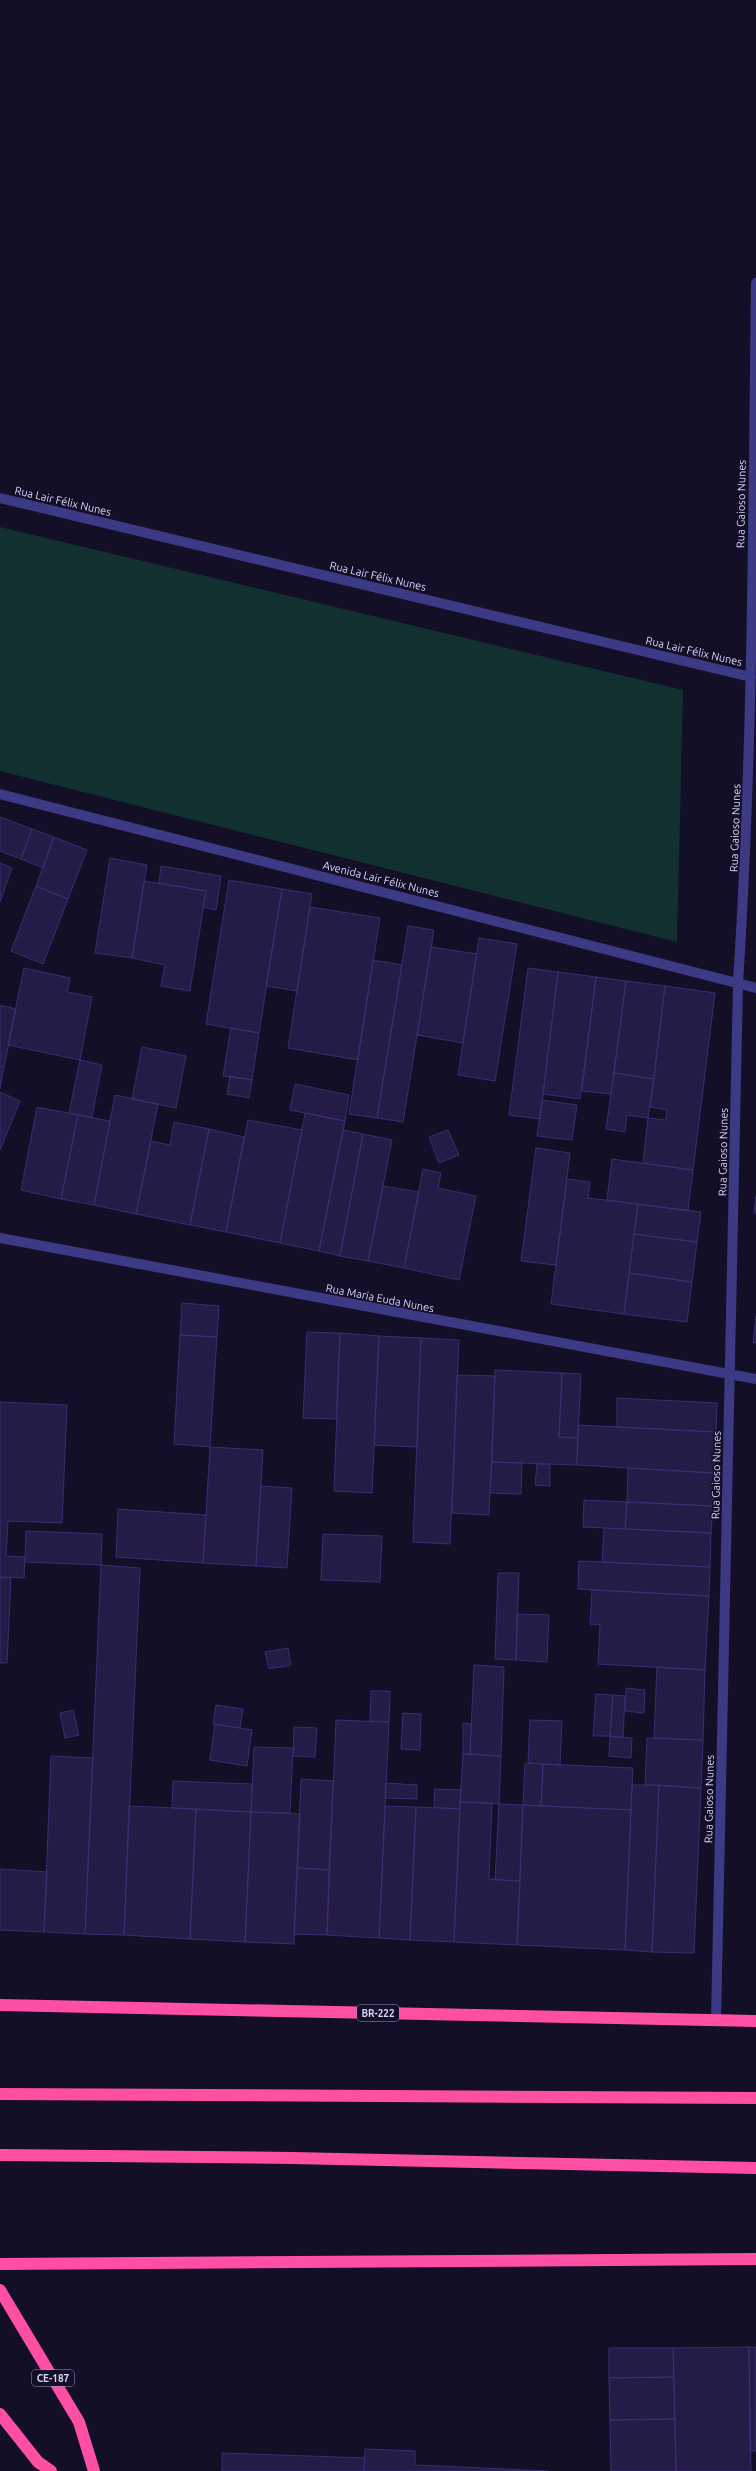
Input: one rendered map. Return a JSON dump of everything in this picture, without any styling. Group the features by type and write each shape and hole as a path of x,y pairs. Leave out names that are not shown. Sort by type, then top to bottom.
{"highway":[{"name":"BR-222","path":"0,2005 756,2021"},
{"path":"0,2094 756,2098"},
{"path":"0,2155 293,2158 756,2168"},
{"path":"0,2264 756,2259"},
{"name":"CE-187","path":"0,2290 79,2422 94,2471"},
{"path":"0,2414 38,2462 51,2471"}],"street":[{"name":"Rua Gaioso Nunes","path":"716,2021 738,983 751,848 751,677 756,283"},
{"name":"Rua Lair Félix Nunes","path":"0,498 751,677"},
{"name":"Avenida Lair Félix Nunes","path":"0,794 756,988"},
{"name":"Rua Maria Euda Nunes","path":"0,1238 730,1376 756,1379"}],"green space":[{"path":"0,527 683,690 677,942 0,771"}],"building":[{"path":"0,817 32,829 21,859 0,851"},
{"path":"32,829 54,837 43,868 21,859"},
{"path":"54,837 87,850 68,899 36,886"},
{"path":"110,858 147,865 132,958 95,953"},
{"path":"0,863 12,868 0,902"},
{"path":"161,866 221,876 216,910 203,907 206,891 159,883"},
{"path":"229,880 282,889 259,1033 206,1024"},
{"path":"144,881 206,891 190,991 161,986 165,965 132,958"},
{"path":"36,886 68,899 43,964 11,951"},
{"path":"282,889 312,894 297,991 266,986"},
{"path":"310,907 380,918 358,1060 288,1048"},
{"path":"408,926 434,930 403,1122 377,1118"},
{"path":"479,938 517,944 495,1081 458,1075"},
{"path":"431,947 477,954 463,1043 417,1035"},
{"path":"373,960 402,965 377,1118 349,1114"},
{"path":"24,968 70,978 67,992 92,997 80,1060 8,1045"},
{"path":"528,968 558,972 540,1119 509,1115"},
{"path":"558,972 596,977 580,1099 543,1094"},
{"path":"596,977 626,981 611,1094 582,1091"},
{"path":"626,981 665,986 654,1079 614,1073"},
{"path":"665,986 715,993 693,1170 643,1163 648,1118 666,1120 667,1110 650,1107"},
{"path":"0,1005 16,1009 4,1067 0,1066"},
{"path":"231,1028 259,1033 252,1080 223,1076"},
{"path":"142,1047 186,1056 176,1108 132,1099"},
{"path":"80,1060 102,1065 92,1117 69,1113"},
{"path":"0,1066 4,1067 0,1089"},
{"path":"614,1073 654,1079 648,1118 627,1115 625,1132 606,1129"},
{"path":"230,1076 252,1080 249,1098 227,1094"},
{"path":"295,1084 349,1095 345,1121 290,1110"},
{"path":"0,1092 20,1101 0,1150"},
{"path":"115,1095 158,1104 136,1214 94,1205"},
{"path":"542,1100 577,1105 572,1140 537,1136"},
{"path":"37,1107 78,1115 61,1199 21,1190"},
{"path":"305,1113 345,1121 319,1251 280,1243"},
{"path":"78,1115 110,1121 94,1205 61,1199"},
{"path":"248,1120 302,1130 280,1243 226,1232"},
{"path":"174,1122 209,1129 190,1225 136,1214 151,1141 170,1145"},
{"path":"209,1129 244,1137 226,1232 190,1225"},
{"path":"343,1130 363,1134 340,1256 319,1251"},
{"path":"448,1130 459,1155 439,1163 429,1137"},
{"path":"363,1134 392,1140 368,1261 340,1256"},
{"path":"536,1148 570,1153 556,1265 521,1261"},
{"path":"612,1159 693,1170 688,1211 607,1200"},
{"path":"423,1169 441,1173 438,1188 476,1196 459,1280 404,1268"},
{"path":"567,1179 590,1182 588,1198 638,1204 624,1314 551,1304"},
{"path":"383,1186 419,1192 404,1268 368,1261"},
{"path":"756,1195 756,1214 754,1213"},
{"path":"638,1204 701,1212 697,1242 634,1234"},
{"path":"634,1234 697,1242 692,1282 629,1273"},
{"path":"629,1273 692,1282 687,1322 624,1314"},
{"path":"182,1303 219,1306 217,1337 180,1335"},
{"path":"756,1316 756,1343 753,1343"},
{"path":"307,1332 340,1333 336,1419 303,1418"},
{"path":"340,1333 379,1336 372,1493 334,1491"},
{"path":"180,1335 217,1337 210,1447 174,1444"},
{"path":"379,1336 421,1338 417,1447 374,1445"},
{"path":"421,1338 459,1340 450,1544 413,1542"},
{"path":"495,1370 562,1373 559,1437 578,1438 577,1465 492,1462"},
{"path":"562,1373 581,1374 578,1438 559,1437"},
{"path":"457,1375 495,1376 489,1515 452,1513"},
{"path":"617,1398 717,1403 716,1432 617,1427"},
{"path":"0,1402 67,1405 62,1523 8,1521 6,1556 25,1557 24,1578 0,1577"},
{"path":"578,1425 716,1432 714,1473 577,1465"},
{"path":"210,1447 263,1450 256,1566 203,1563"},
{"path":"492,1462 522,1463 521,1494 490,1493"},
{"path":"537,1464 550,1465 550,1486 535,1485"},
{"path":"628,1468 714,1473 713,1506 627,1502"},
{"path":"261,1486 292,1488 287,1568 256,1566"},
{"path":"584,1500 627,1502 625,1529 583,1527"},
{"path":"627,1502 713,1506 711,1533 625,1529"},
{"path":"118,1509 206,1515 203,1563 116,1557"},
{"path":"604,1528 711,1533 710,1567 602,1562"},
{"path":"26,1531 102,1534 101,1565 25,1562"},
{"path":"323,1534 382,1536 380,1582 321,1580"},
{"path":"579,1561 710,1567 709,1596 578,1589"},
{"path":"101,1565 140,1568 124,1935 85,1934"},
{"path":"498,1573 519,1573 516,1660 495,1659"},
{"path":"0,1577 11,1578 7,1663 0,1663"},
{"path":"592,1590 709,1596 705,1670 598,1664 600,1625 590,1624"},
{"path":"517,1614 549,1615 547,1662 516,1660"},
{"path":"288,1648 291,1665 269,1669 265,1652"},
{"path":"474,1665 504,1667 501,1756 470,1754"},
{"path":"657,1667 705,1670 703,1740 654,1738"},
{"path":"626,1688 645,1690 644,1713 625,1711"},
{"path":"371,1691 390,1691 389,1722 370,1721"},
{"path":"596,1694 613,1695 610,1736 593,1736"},
{"path":"613,1695 625,1696 623,1738 610,1736"},
{"path":"216,1705 243,1709 240,1728 213,1724"},
{"path":"73,1710 79,1735 65,1738 60,1713"},
{"path":"403,1713 421,1714 420,1750 401,1749"},
{"path":"336,1720 389,1722 379,1938 327,1935"},
{"path":"530,1720 562,1721 560,1765 528,1763"},
{"path":"463,1723 471,1724 470,1754 463,1754"},
{"path":"215,1724 252,1730 247,1766 210,1760"},
{"path":"294,1727 317,1728 315,1757 293,1756"},
{"path":"610,1736 632,1738 631,1758 609,1756"},
{"path":"647,1738 703,1740 701,1788 645,1785"},
{"path":"254,1747 293,1748 290,1813 251,1812"},
{"path":"463,1754 501,1756 499,1804 460,1802"},
{"path":"51,1756 93,1758 85,1934 44,1932"},
{"path":"525,1763 543,1764 541,1806 523,1805"},
{"path":"543,1764 633,1768 631,1810 541,1806"},
{"path":"301,1779 333,1781 329,1870 297,1868"},
{"path":"173,1781 252,1784 251,1812 172,1808"},
{"path":"386,1783 417,1785 417,1799 385,1798"},
{"path":"632,1785 659,1785 652,1952 625,1950"},
{"path":"659,1785 701,1788 694,1953 652,1952"},
{"path":"435,1789 461,1790 460,1809 434,1807"},
{"path":"460,1802 492,1803 489,1879 520,1881 517,1945 454,1942"},
{"path":"499,1804 523,1805 520,1881 495,1880"},
{"path":"523,1805 631,1810 625,1950 517,1945"},
{"path":"129,1806 196,1809 190,1939 124,1935"},
{"path":"385,1806 416,1807 410,1940 379,1938"},
{"path":"416,1807 460,1809 454,1942 410,1940"},
{"path":"196,1809 251,1812 245,1942 190,1939"},
{"path":"251,1812 300,1814 294,1944 245,1942"},
{"path":"297,1868 329,1870 327,1935 294,1934"},
{"path":"0,1869 47,1872 44,1932 0,1930"},
{"path":"749,2347 756,2347 756,2451 750,2451"},
{"path":"749,2347 751,2471 676,2471 673,2348"},
{"path":"609,2348 673,2348 674,2377 609,2378"},
{"path":"674,2377 675,2419 610,2420 609,2378"},
{"path":"675,2419 676,2471 611,2471 610,2420"},
{"path":"365,2449 415,2451 415,2465 548,2471 364,2471"},
{"path":"222,2453 365,2458 364,2471 222,2471"}]}
